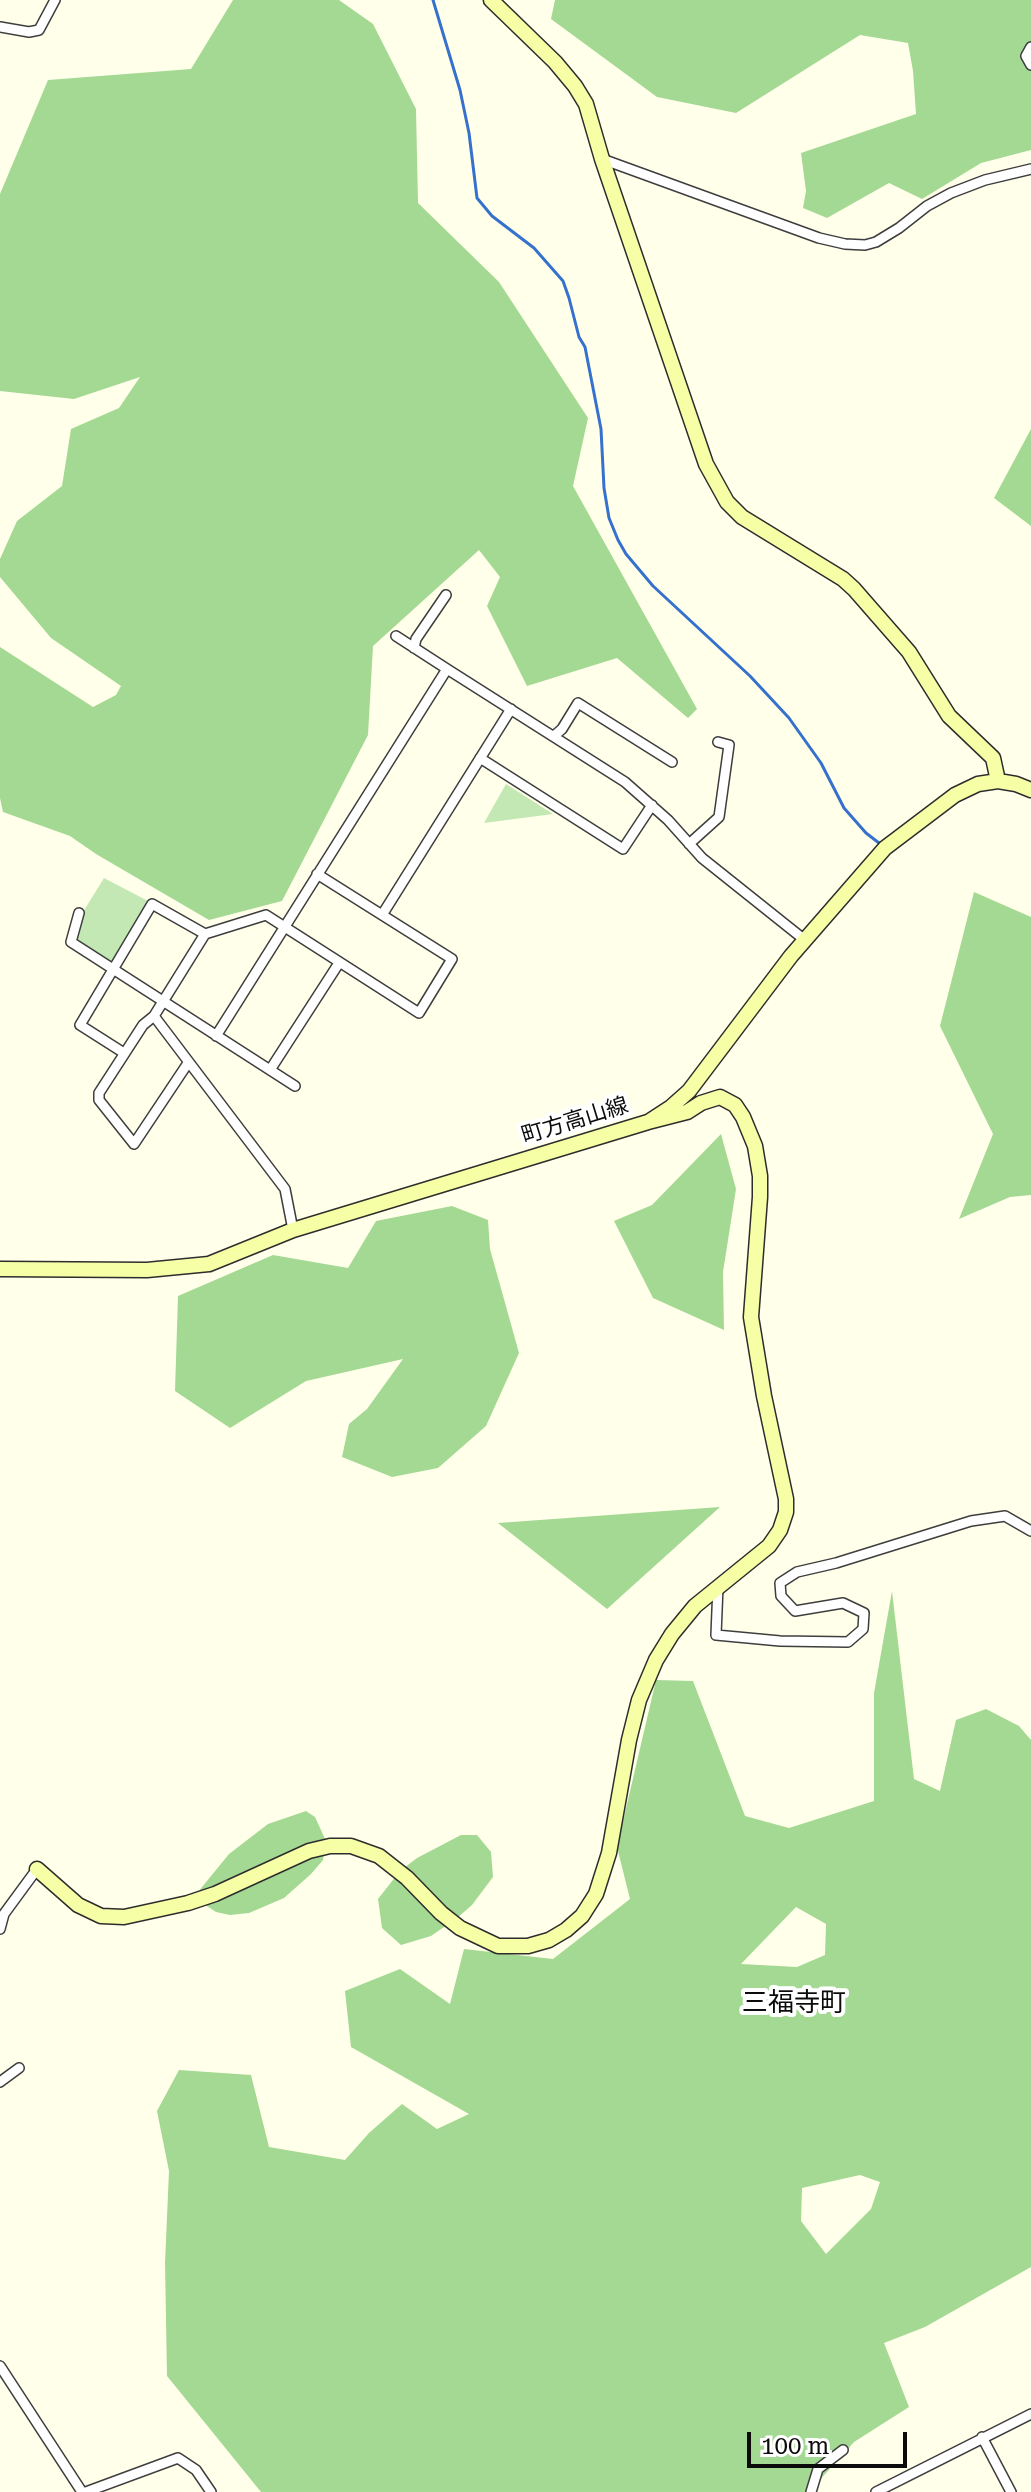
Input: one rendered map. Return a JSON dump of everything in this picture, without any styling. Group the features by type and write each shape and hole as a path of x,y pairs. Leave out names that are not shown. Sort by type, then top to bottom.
{"street":[{"path":"0,27 29,32 39,30 55,0"},
{"path":"491,0 575,86 586,104 706,464 727,502 742,517 843,579 854,589 909,652 949,716 993,758 998,781 1031,790"},
{"path":"1031,47 1026,56 1031,65"},
{"path":"602,159 819,238 865,245 876,242 951,193 985,180 1031,169"},
{"path":"414,648 416,639 446,595"},
{"path":"396,636 625,782 714,868 806,941"},
{"path":"216,1036 447,669"},
{"path":"554,736 578,703 672,762"},
{"path":"382,915 511,709"},
{"path":"689,844 719,817 729,745 718,742"},
{"path":"480,758 623,849 652,805"},
{"name":"町方高山線","path":"0,1269 147,1270 195,1266 220,1260 293,1230 648,1122 689,1091 757,999 885,848 955,795 978,784 998,781"},
{"path":"188,1063 134,1144 99,1100 99,1093 143,1025 154,1016 205,934 266,915 419,1013 452,959 317,874"},
{"path":"124,1053 80,1025 152,904 205,934"},
{"path":"79,913 71,942 295,1086"},
{"path":"270,1070 339,963"},
{"path":"154,1016 285,1189 293,1230"},
{"path":"0,1929 4,1914 37,1869 78,1905 101,1916 124,1917 200,1900 309,1851 330,1846 351,1846 379,1856 460,1928 498,1946 519,1946 549,1940 582,1916 601,1882 629,1740 639,1700 656,1660 685,1616 769,1546 780,1530 786,1512 751,1317 760,1197 755,1146 743,1117 727,1099 720,1097 687,1112 648,1122"},
{"path":"718,1586 716,1635 780,1641 848,1642 863,1629 864,1613 843,1603 795,1611 781,1596 780,1583 797,1572 971,1521 1005,1516 1031,1531"},
{"path":"0,2082 19,2068"},
{"path":"0,2366 84,2492 178,2458 196,2470 211,2492"},
{"path":"876,2492 1031,2414"},
{"path":"982,2437 1011,2492"},
{"path":"811,2492 818,2469 843,2450"}],"green space":[{"path":"233,0 339,0 373,24 416,109 418,203 499,282 588,418 573,486 697,709 688,718 617,658 527,686 487,606 500,577 479,550 373,646 368,735 282,901 209,920 70,836 3,812 0,798 0,647 93,707 116,695 121,686 51,638 0,577 0,559 17,521 62,486 71,429 119,408 140,377 74,399 0,391 0,194 48,80 191,69"},
{"path":"555,0 1031,0 1031,150 981,163 922,199 889,183 827,218 803,208 806,191 801,153 916,114 908,43 860,35 736,113 657,97 551,19"},
{"path":"1031,429 1031,526 994,498"},
{"path":"506,784 553,814 484,823"},
{"path":"104,878 148,901 115,958 109,962 76,940 83,912"},
{"path":"974,892 1031,917 1031,1195 1010,1197 959,1219 993,1134 940,1026"},
{"path":"721,1134 736,1189 723,1272 724,1330 653,1298 614,1221 652,1205"},
{"path":"452,1206 488,1220 490,1249 519,1353 486,1426 438,1468 392,1477 342,1457 349,1424 367,1409 403,1359 306,1381 230,1428 175,1391 178,1296 273,1255 348,1268 376,1221"},
{"path":"720,1507 607,1609 498,1523"},
{"path":"892,1591 914,1779 940,1791 956,1720 986,1709 1019,1726 1031,1740 1031,2267 925,2327 884,2343 909,2407 854,2442 817,2483 814,2492 261,2492 167,2376 165,2263 169,2171 157,2111 179,2070 251,2075 269,2147 345,2160 369,2133 402,2104 437,2129 469,2114 351,2047 345,1991 400,1969 450,2004 464,1949 553,1959 630,1899 617,1847 656,1680 693,1681 745,1816 789,1828 874,1801 874,1693","holes":["796,1907 826,1924 825,1955 797,1967 741,1964","860,2175 880,2182 871,2209 826,2254 801,2221 802,2188"]},
{"path":"306,1811 315,1817 326,1841 323,1860 311,1874 284,1898 249,1913 230,1915 216,1912 204,1904 198,1892 229,1854 268,1824"},
{"path":"461,1835 477,1835 491,1852 493,1877 472,1905 457,1918 431,1936 401,1945 382,1928 378,1899 400,1871 417,1858"}],"waterway":[{"path":"433,0 460,90 477,198 492,216 534,248 563,281 569,298 579,337 585,347 601,429 609,518 618,540 653,586 750,676 789,718 821,763 844,808 879,843"}],"district":[{"name":"三福寺町","path":"794,2003"}]}
